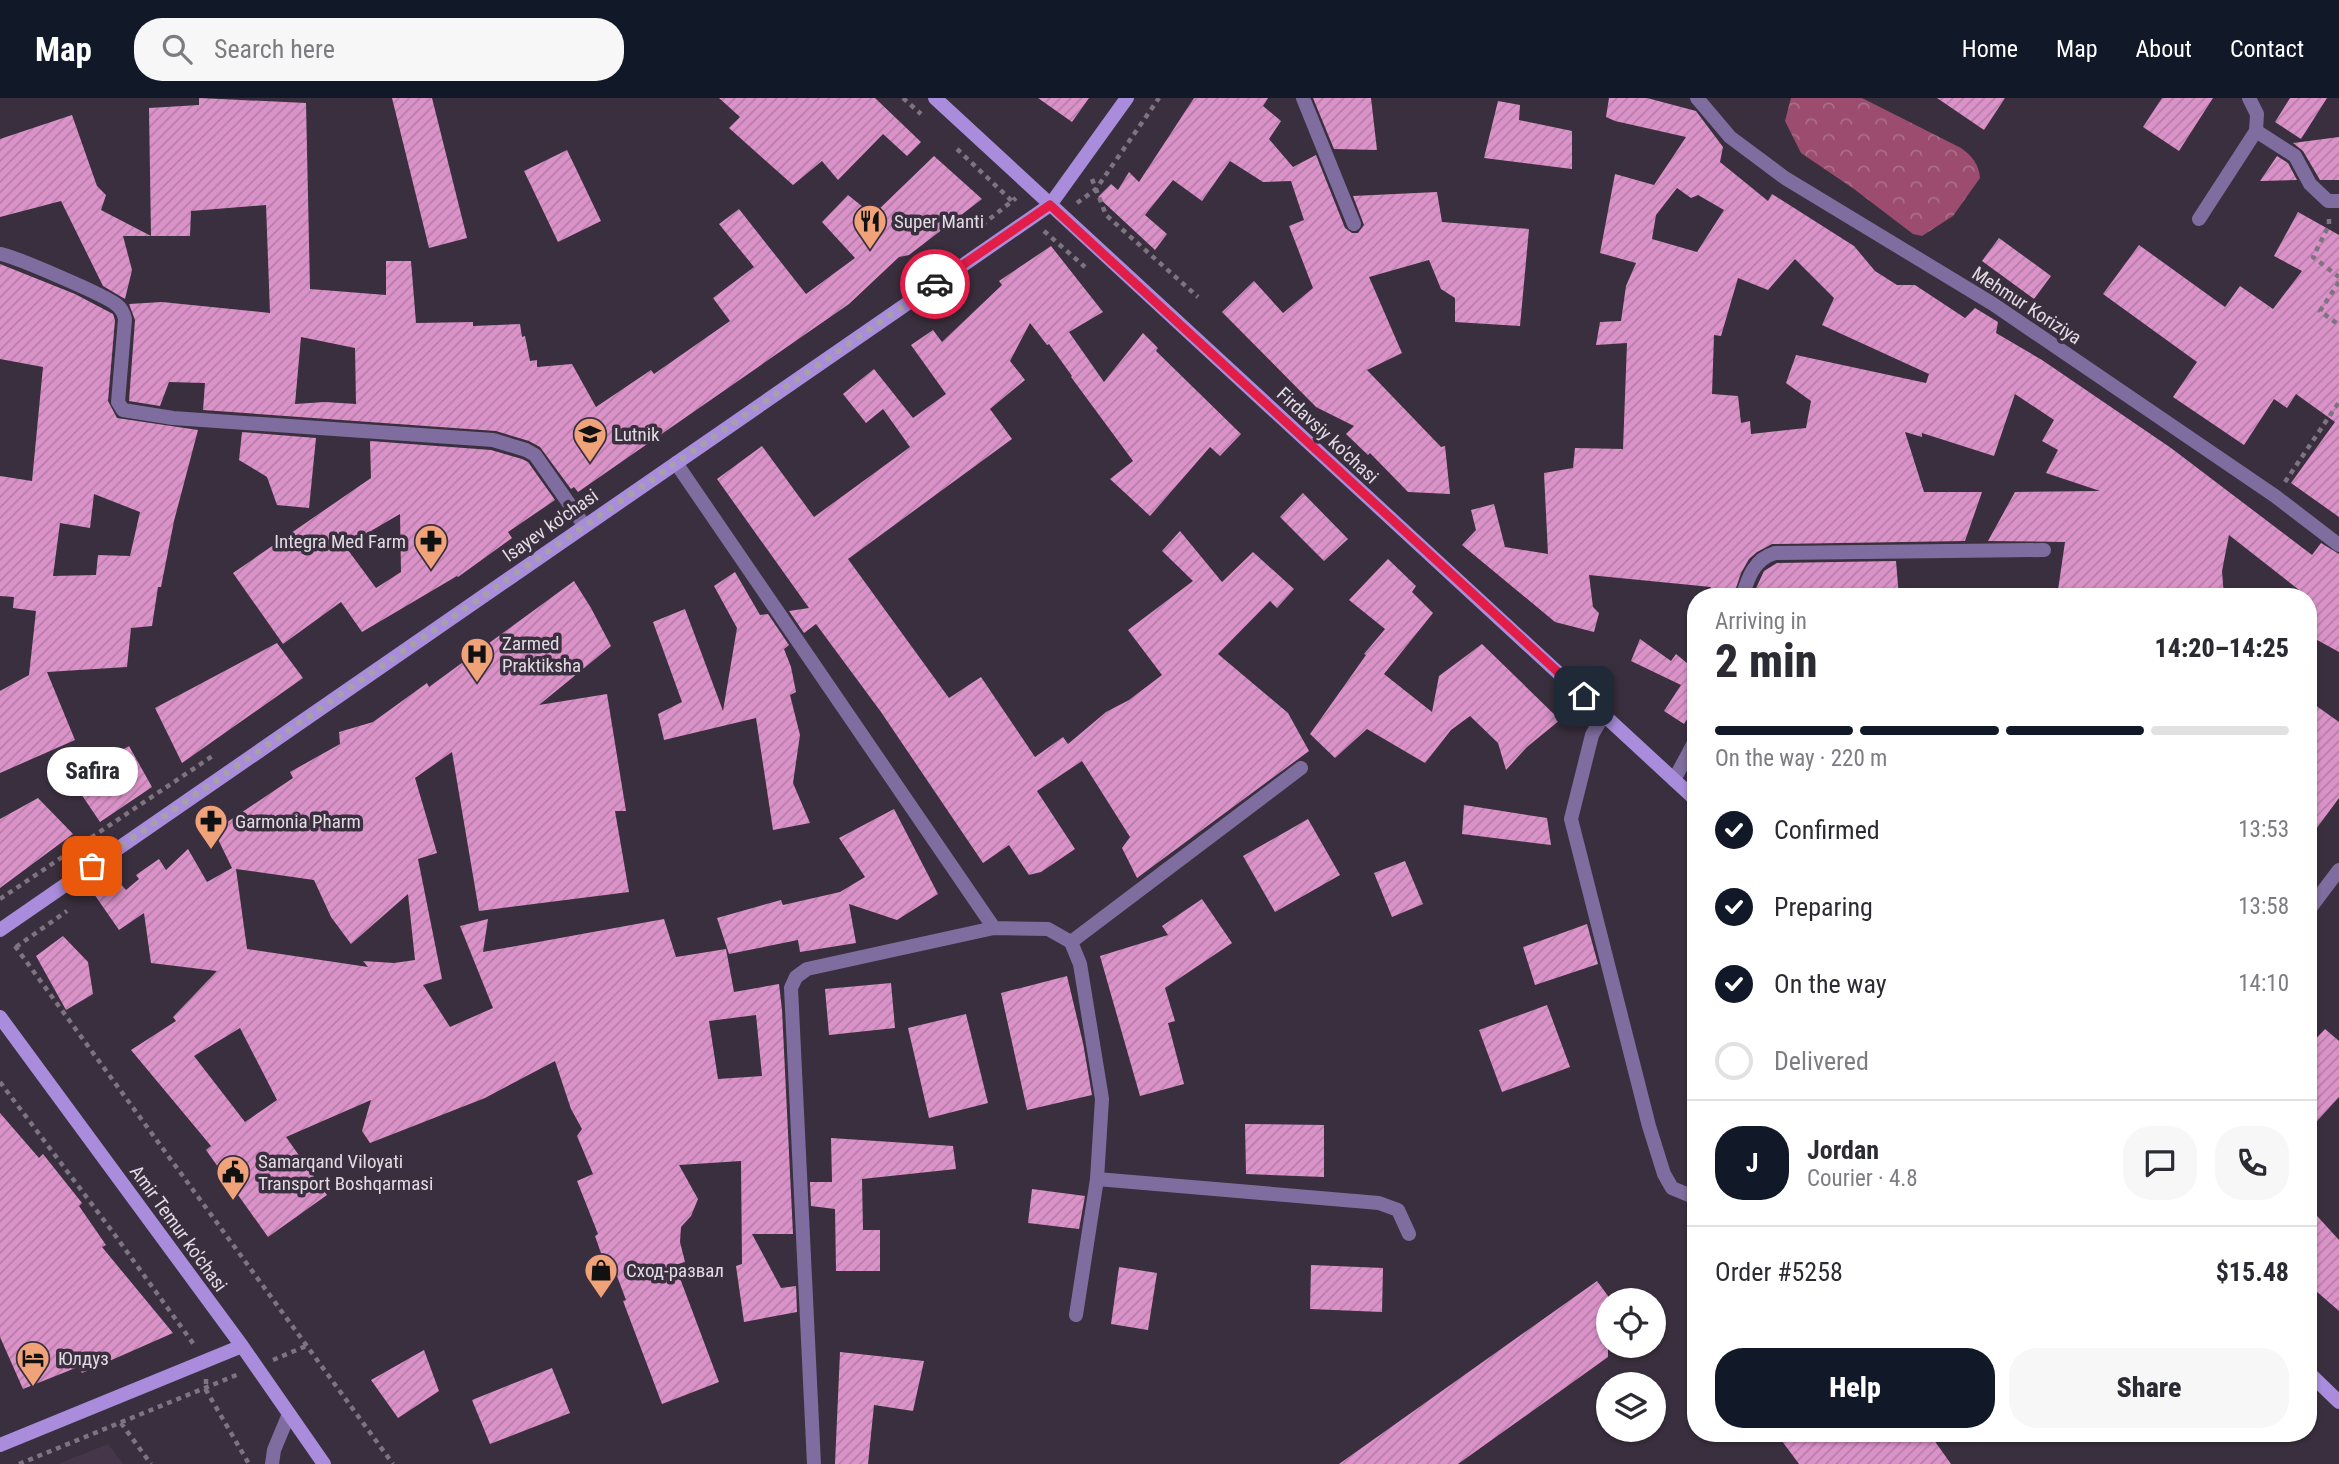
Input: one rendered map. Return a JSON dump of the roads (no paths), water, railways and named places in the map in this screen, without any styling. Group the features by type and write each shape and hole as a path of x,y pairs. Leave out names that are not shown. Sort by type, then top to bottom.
{"main road":[{"name":"Firdavsiy ko'chasi","path":"935,98 1687,792"},
{"name":"Isayev ko'chasi","path":"1,929 1050,205 1127,98"},
{"name":"Amir Temur ko'chasi","path":"0,1017 242,1346 324,1464"},
{"path":"0,1445 242,1346"},
{"path":"2317,1381 2339,1402"}],"street":[{"path":"1303,98 1354,224"},
{"name":"Mehmur Koriziya","path":"1697,98 1730,138 1785,178 1993,304 2275,496 2339,545"},
{"path":"2199,219 2256,131 2257,114 2249,98"},
{"path":"2256,131 2295,156 2310,184 2333,201"},
{"path":"0,254 97,295 122,310 125,319 118,402 123,410 173,418 493,440 534,455 584,525"},
{"path":"676,463 994,928"},
{"path":"1745,588 1749,575 1758,562 1775,553 2045,550"},
{"path":"1604,714 1591,735 1571,819 1649,1126 1664,1174 1672,1188 1687,1194"},
{"path":"1674,780 1687,756"},
{"path":"1070,942 1301,768"},
{"path":"2317,899 2339,870"},
{"path":"814,1464 791,988 796,977 807,969 994,928 1048,929 1070,942 1080,964 1102,1099 1097,1179 1076,1315"},
{"path":"1097,1179 1379,1203 1398,1210 1409,1234"},
{"path":"272,1464 274,1450 289,1414"}],"place":[{"name":"Super Manti","path":"870,251"},
{"name":"Lutnik","path":"590,464"},
{"name":"Integra Med Farm","path":"431,571"},
{"name":"Zarmed Praktiksha","path":"477,684"},
{"name":"Garmonia Pharm","path":"211,851"},
{"name":"Safira","path":"92,866"},
{"name":"Samarqand Viloyati Transport Boshqarmasi","path":"233,1202"},
{"name":"Сход-развал","path":"601,1300"},
{"name":"Юлдуз","path":"33,1388"}]}
